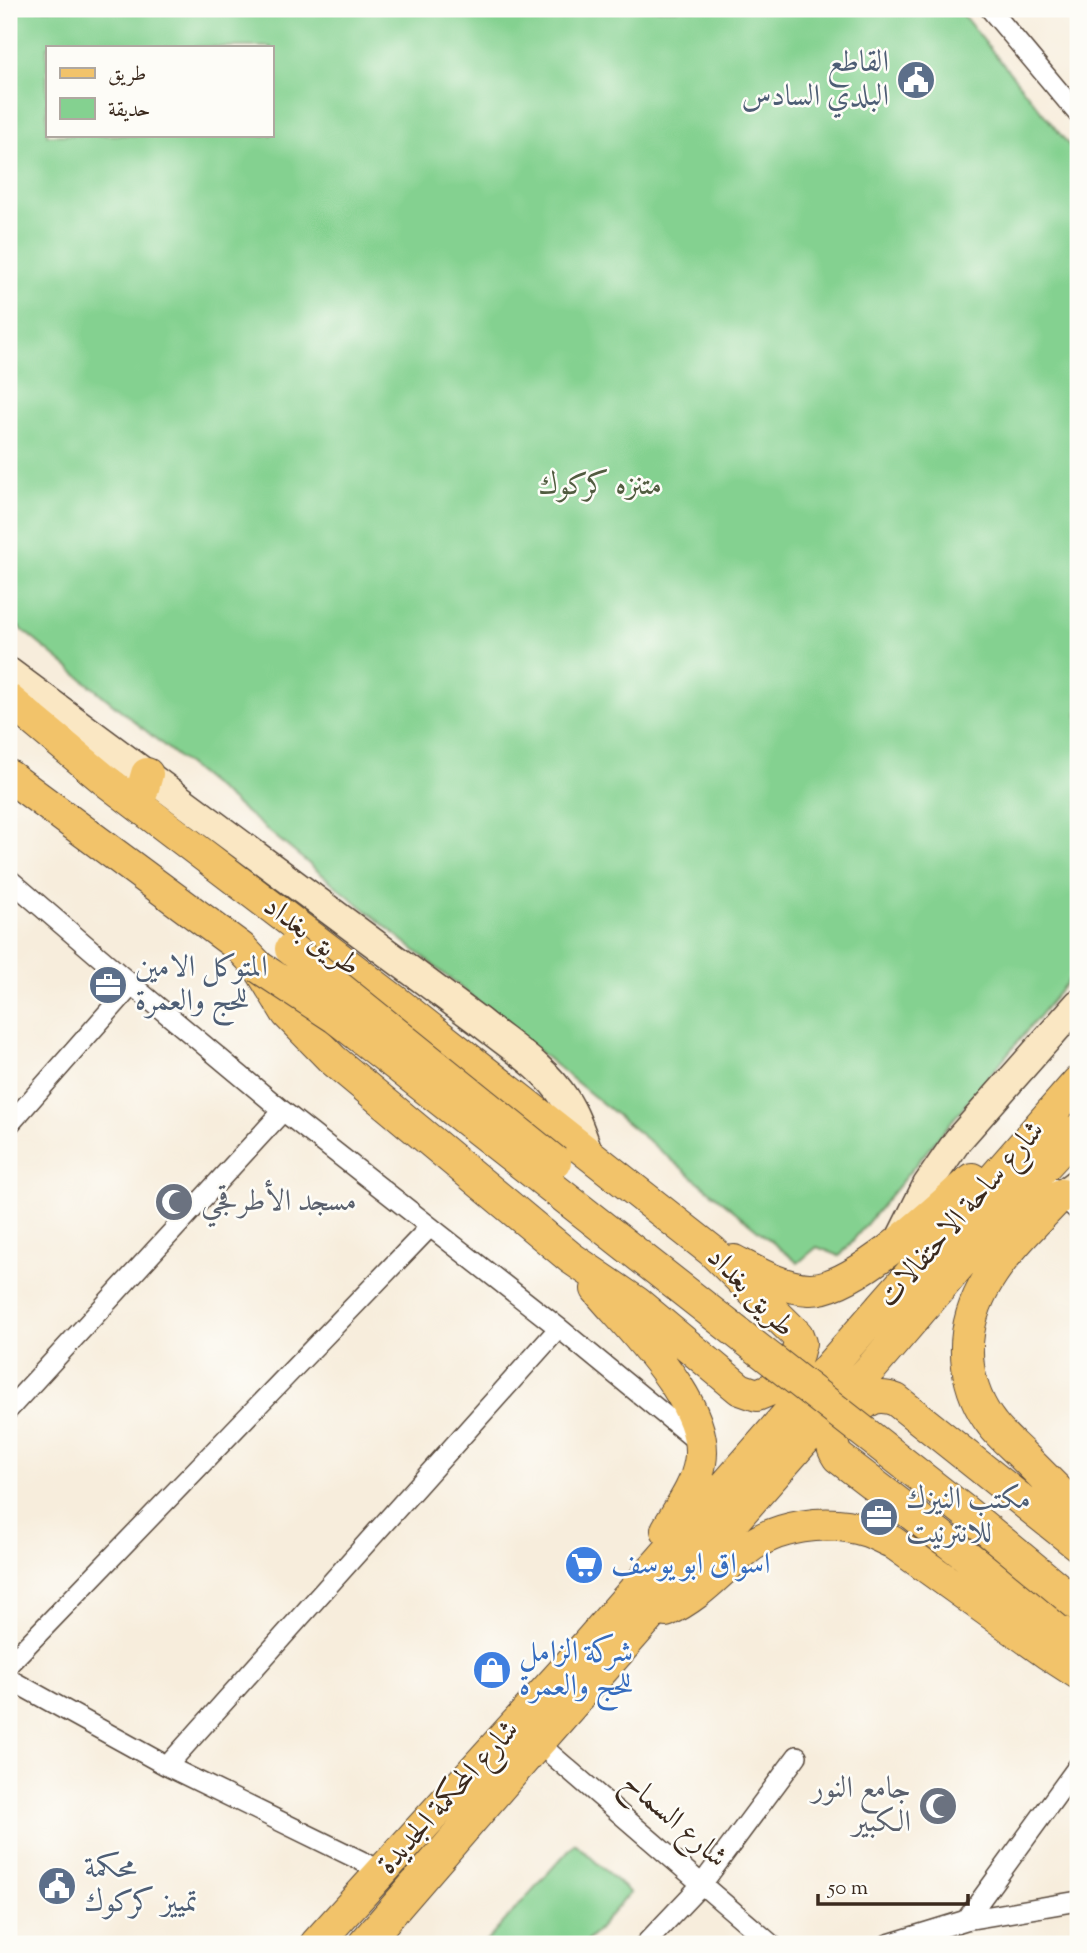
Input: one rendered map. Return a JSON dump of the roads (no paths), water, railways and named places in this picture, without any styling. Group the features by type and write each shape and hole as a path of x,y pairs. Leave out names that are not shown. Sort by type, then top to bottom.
{"main road":[{"path":"9,672 480,1022 548,1077 576,1117 589,1154"},
{"name":"طريق بغداد","path":"9,700 138,805 712,1251 797,1335 799,1351 796,1358 774,1388 757,1395 740,1389 637,1303 571,1258 332,1059 286,1013 259,967 241,948 9,776"},
{"path":"138,805 147,774"},
{"path":"230,876 257,914 291,949 1078,1580"},
{"path":"259,967 335,1017 967,1513 1078,1605"},
{"path":"900,1239 927,1185 958,1140 1078,1004"},
{"name":"شارع ساحة الاحتفالات","path":"787,1437 845,1347 1078,1082"},
{"path":"712,1251 794,1287 826,1288 866,1268 1058,1105"},
{"name":"شارع ساحة الاحتفالات","path":"787,1437 873,1366 1078,1130"},
{"path":"1072,1196 1008,1251 991,1272 976,1300 968,1329 967,1355 970,1381 977,1403 993,1427 1078,1511"},
{"path":"571,1258 679,1390 697,1422 702,1446 696,1477 637,1608"},
{"path":"1078,1545 896,1399 886,1396 867,1401 836,1427 831,1443 838,1457 1016,1594 1078,1647"},
{"name":"شارع المحكمة الجديدة","path":"364,1944 538,1743 637,1608 787,1437"},
{"path":"637,1608 686,1601 703,1590 744,1550 767,1537 815,1525 842,1526 868,1531 892,1542 1047,1653 1078,1672"},
{"name":"شارع المحكمة الجديدة","path":"316,1944 563,1672 637,1608"}],"street":[{"path":"990,9 1078,113"},
{"path":"9,879 283,1111 559,1328 702,1446"},
{"path":"9,1125 132,985"},
{"path":"9,1409 283,1111"},
{"path":"1038,1173 1072,1196"},
{"path":"9,1664 429,1228"},
{"path":"167,1766 559,1328"},
{"path":"9,1679 167,1766 382,1871"},
{"name":"شارع السماح","path":"538,1743 771,1944"},
{"path":"645,1944 702,1884 797,1756"},
{"path":"966,1920 1078,1766"},
{"path":"888,1944 966,1920 1078,1901"}],"place":[{"name":"القاطع البلدي السادس","path":"916,80"},
{"name":"المتوكل الامين للحج والعمرة","path":"108,985"},
{"name":"مسجد الأطرقجي","path":"174,1202"},
{"name":"مكتب النيزك للانترنيت","path":"879,1517"},
{"name":"اسواق ابو يوسف","path":"584,1565"},
{"name":"شركة الزامل للحج والعمرة","path":"492,1670"},
{"name":"جامع النور الكبير","path":"938,1806"},
{"name":"محكمة تمييز كركوك","path":"57,1886"}],"park label":[{"name":"متنزه كركوك","path":"600,486"}]}
